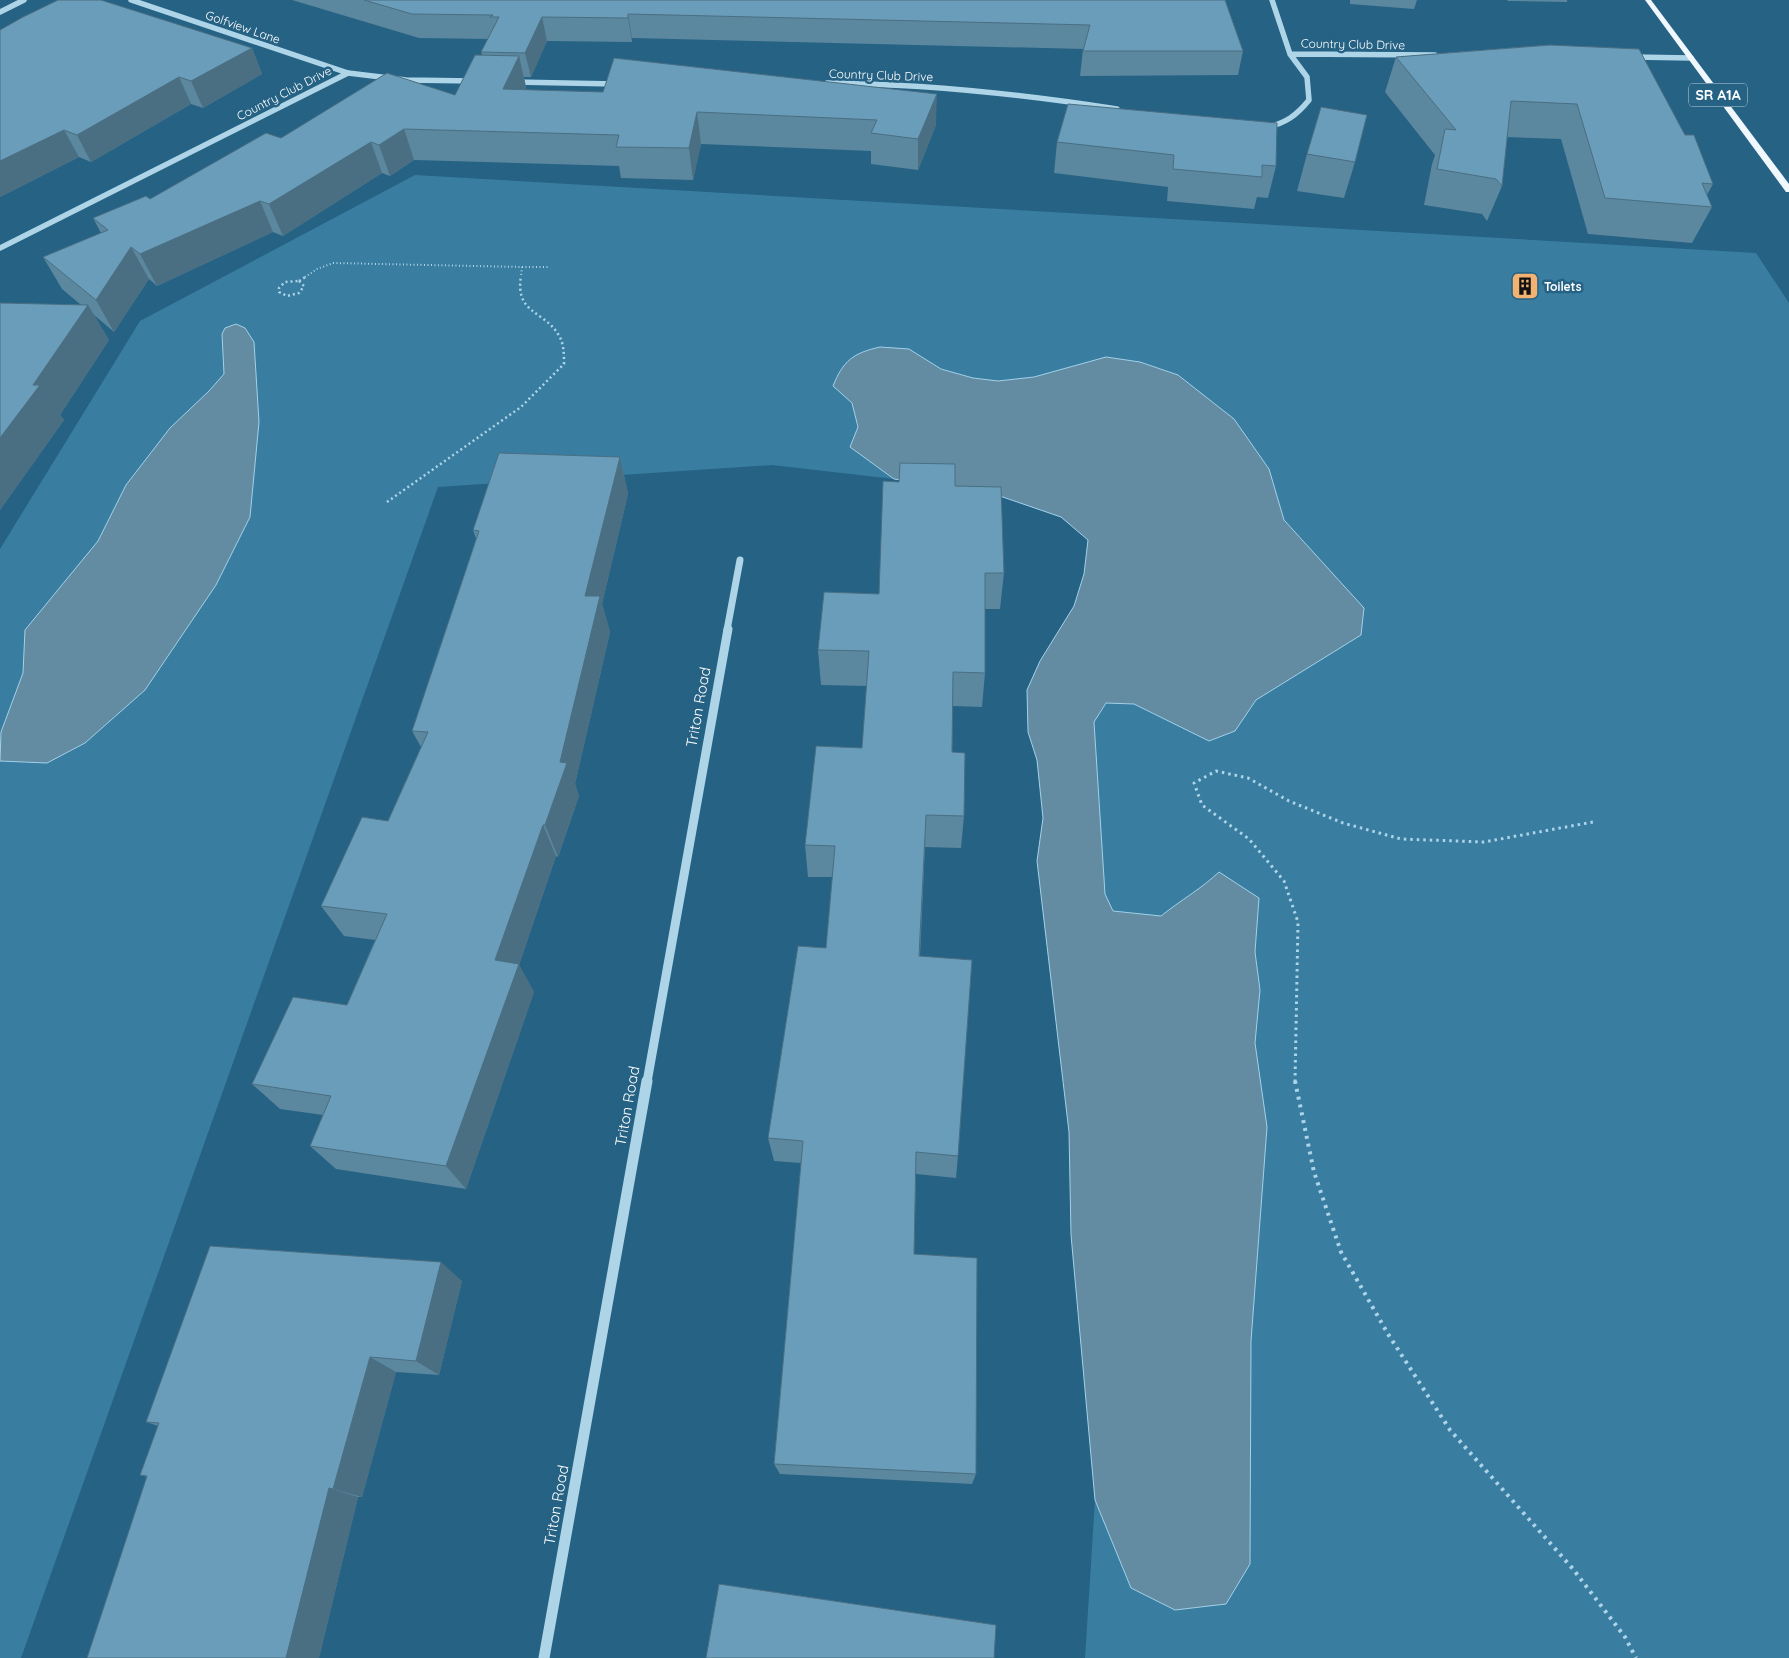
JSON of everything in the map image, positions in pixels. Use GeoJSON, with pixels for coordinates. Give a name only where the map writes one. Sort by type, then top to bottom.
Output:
{"type":"FeatureCollection","features":[{"type":"Feature","properties":{"kind":"main road","name":"SR A1A"},"geometry":{"type":"LineString","coordinates":[[1648,0],[1789,190]]}},
{"type":"Feature","properties":{"kind":"street"},"geometry":{"type":"LineString","coordinates":[[0,12],[24,0]]}},
{"type":"Feature","properties":{"kind":"street","name":"Golfview Lane"},"geometry":{"type":"LineString","coordinates":[[131,0],[348,72]]}},
{"type":"Feature","properties":{"kind":"street"},"geometry":{"type":"LineString","coordinates":[[1272,0],[1290,54]]}},
{"type":"Feature","properties":{"kind":"street","name":"Country Club Drive"},"geometry":{"type":"LineString","coordinates":[[1290,54],[1438,55]]}},
{"type":"Feature","properties":{"kind":"street","name":"Country Club Drive"},"geometry":{"type":"LineString","coordinates":[[1255,127],[1272,126],[1297,115],[1309,100],[1306,77],[1290,54]]}},
{"type":"Feature","properties":{"kind":"street"},"geometry":{"type":"LineString","coordinates":[[1626,57],[1690,58]]}},
{"type":"Feature","properties":{"kind":"street","name":"Country Club Drive"},"geometry":{"type":"LineString","coordinates":[[0,248],[348,72],[406,80],[486,81]]}},
{"type":"Feature","properties":{"kind":"street"},"geometry":{"type":"LineString","coordinates":[[506,82],[625,84]]}},
{"type":"Feature","properties":{"kind":"street","name":"Country Club Drive"},"geometry":{"type":"LineString","coordinates":[[822,83],[959,88],[1120,109]]}},
{"type":"Feature","properties":{"kind":"street","name":"Triton Road"},"geometry":{"type":"LineString","coordinates":[[544,1658],[740,560]]}},
{"type":"Feature","properties":{"kind":"path"},"geometry":{"type":"LineString","coordinates":[[299,281],[304,286],[298,293],[287,296],[279,292],[279,288],[285,282],[299,281],[317,269],[333,263],[549,267]]}},
{"type":"Feature","properties":{"kind":"path"},"geometry":{"type":"LineString","coordinates":[[387,502],[521,407],[564,364],[564,347],[558,333],[524,303],[519,288],[522,268]]}},
{"type":"Feature","properties":{"kind":"path"},"geometry":{"type":"LineString","coordinates":[[1593,822],[1484,842],[1401,839],[1343,823],[1289,801],[1248,778],[1216,772],[1194,783],[1202,805],[1250,839],[1284,881],[1298,922],[1295,1084],[1314,1172],[1341,1252],[1388,1334],[1450,1430],[1573,1569],[1626,1637],[1636,1658]]}},
{"type":"Feature","properties":{"kind":"shaded area"},"geometry":{"type":"Polygon","coordinates":[[[415,175],[1756,253],[1789,303],[1789,1658],[1085,1658],[1095,1500],[1071,1235],[1069,1132],[1037,861],[1043,818],[1037,760],[1028,732],[1027,690],[1040,661],[1074,606],[1084,574],[1088,540],[1061,517],[991,493],[894,479],[772,465],[438,487],[21,1658],[0,1658],[0,549],[140,321],[415,175]]]}},
{"type":"Feature","properties":{"kind":"shaded area"},"geometry":{"type":"Polygon","coordinates":[[[236,324],[245,328],[254,342],[259,422],[250,517],[216,585],[145,690],[85,743],[47,763],[0,761],[1,732],[23,673],[25,630],[98,541],[126,485],[170,428],[224,374],[222,334],[225,328],[236,324]]]}},
{"type":"Feature","properties":{"kind":"shaded area"},"geometry":{"type":"Polygon","coordinates":[[[880,347],[909,349],[941,369],[973,378],[998,381],[1034,377],[1106,357],[1140,362],[1178,375],[1234,419],[1269,469],[1284,520],[1364,608],[1361,635],[1256,700],[1235,731],[1209,741],[1134,704],[1106,703],[1094,722],[1105,894],[1113,911],[1161,916],[1219,872],[1259,898],[1255,952],[1260,990],[1255,1043],[1267,1127],[1251,1341],[1250,1564],[1226,1604],[1175,1610],[1131,1588],[1095,1500],[1071,1235],[1069,1132],[1037,861],[1043,818],[1037,760],[1028,732],[1027,690],[1040,661],[1074,606],[1084,574],[1088,540],[1061,517],[991,493],[894,479],[850,447],[858,427],[852,403],[833,386],[841,370],[850,359],[863,352],[880,347]]]}},
{"type":"Feature","properties":{"kind":"building"},"geometry":{"type":"Polygon","coordinates":[[[58,0],[101,0],[252,48],[191,81],[179,77],[77,135],[64,130],[0,161],[0,30],[58,0]]]}},
{"type":"Feature","properties":{"kind":"building"},"geometry":{"type":"Polygon","coordinates":[[[364,0],[1225,0],[1243,51],[1083,51],[1090,25],[628,14],[628,18],[542,17],[525,53],[481,52],[499,17],[490,17],[493,15],[412,14],[364,0]]]}},
{"type":"Feature","properties":{"kind":"building"},"geometry":{"type":"Polygon","coordinates":[[[1550,45],[1639,49],[1685,135],[1694,135],[1713,184],[1702,183],[1712,207],[1605,198],[1577,104],[1511,101],[1502,186],[1496,179],[1437,169],[1445,129],[1456,130],[1396,57],[1550,45]]]}},
{"type":"Feature","properties":{"kind":"building"},"geometry":{"type":"Polygon","coordinates":[[[475,55],[519,56],[503,89],[603,92],[614,58],[937,94],[918,139],[871,133],[877,120],[697,112],[689,148],[616,147],[619,135],[404,129],[379,145],[371,142],[269,204],[260,201],[140,254],[131,247],[96,300],[43,257],[108,230],[93,218],[146,196],[150,199],[266,133],[281,138],[387,73],[455,95],[475,55]]]}},
{"type":"Feature","properties":{"kind":"building"},"geometry":{"type":"Polygon","coordinates":[[[1068,104],[1277,123],[1276,166],[1262,165],[1262,177],[1173,169],[1174,155],[1057,142],[1068,104]]]}},
{"type":"Feature","properties":{"kind":"building"},"geometry":{"type":"Polygon","coordinates":[[[1321,107],[1367,115],[1355,162],[1307,154],[1321,107]]]}},
{"type":"Feature","properties":{"kind":"building"},"geometry":{"type":"Polygon","coordinates":[[[0,303],[88,305],[33,385],[40,385],[0,438],[0,303]]]}},
{"type":"Feature","properties":{"kind":"building"},"geometry":{"type":"Polygon","coordinates":[[[499,453],[620,457],[585,596],[600,596],[560,762],[567,763],[495,960],[519,964],[446,1166],[310,1146],[331,1096],[252,1084],[293,997],[347,1005],[387,914],[321,906],[362,817],[388,821],[428,732],[412,731],[479,531],[473,530],[499,453]]]}},
{"type":"Feature","properties":{"kind":"building"},"geometry":{"type":"Polygon","coordinates":[[[900,463],[955,464],[955,486],[1001,487],[1004,573],[985,573],[985,673],[953,672],[952,752],[965,753],[964,816],[926,815],[919,956],[972,960],[958,1156],[916,1152],[914,1254],[977,1258],[976,1474],[774,1464],[803,1141],[768,1138],[798,946],[826,948],[835,846],[805,845],[816,746],[862,748],[869,651],[818,650],[824,592],[879,594],[883,481],[899,482],[900,463]]]}},
{"type":"Feature","properties":{"kind":"building"},"geometry":{"type":"Polygon","coordinates":[[[210,1246],[441,1262],[416,1361],[370,1357],[333,1489],[329,1488],[286,1658],[87,1658],[147,1476],[140,1475],[159,1423],[146,1422],[210,1246]]]}},
{"type":"Feature","properties":{"kind":"building"},"geometry":{"type":"Polygon","coordinates":[[[719,1584],[996,1625],[994,1658],[706,1658],[719,1584]]]}},
{"type":"Feature","properties":{"kind":"place","name":"Toilets"},"geometry":{"type":"Point","coordinates":[1525,286]}}]}
